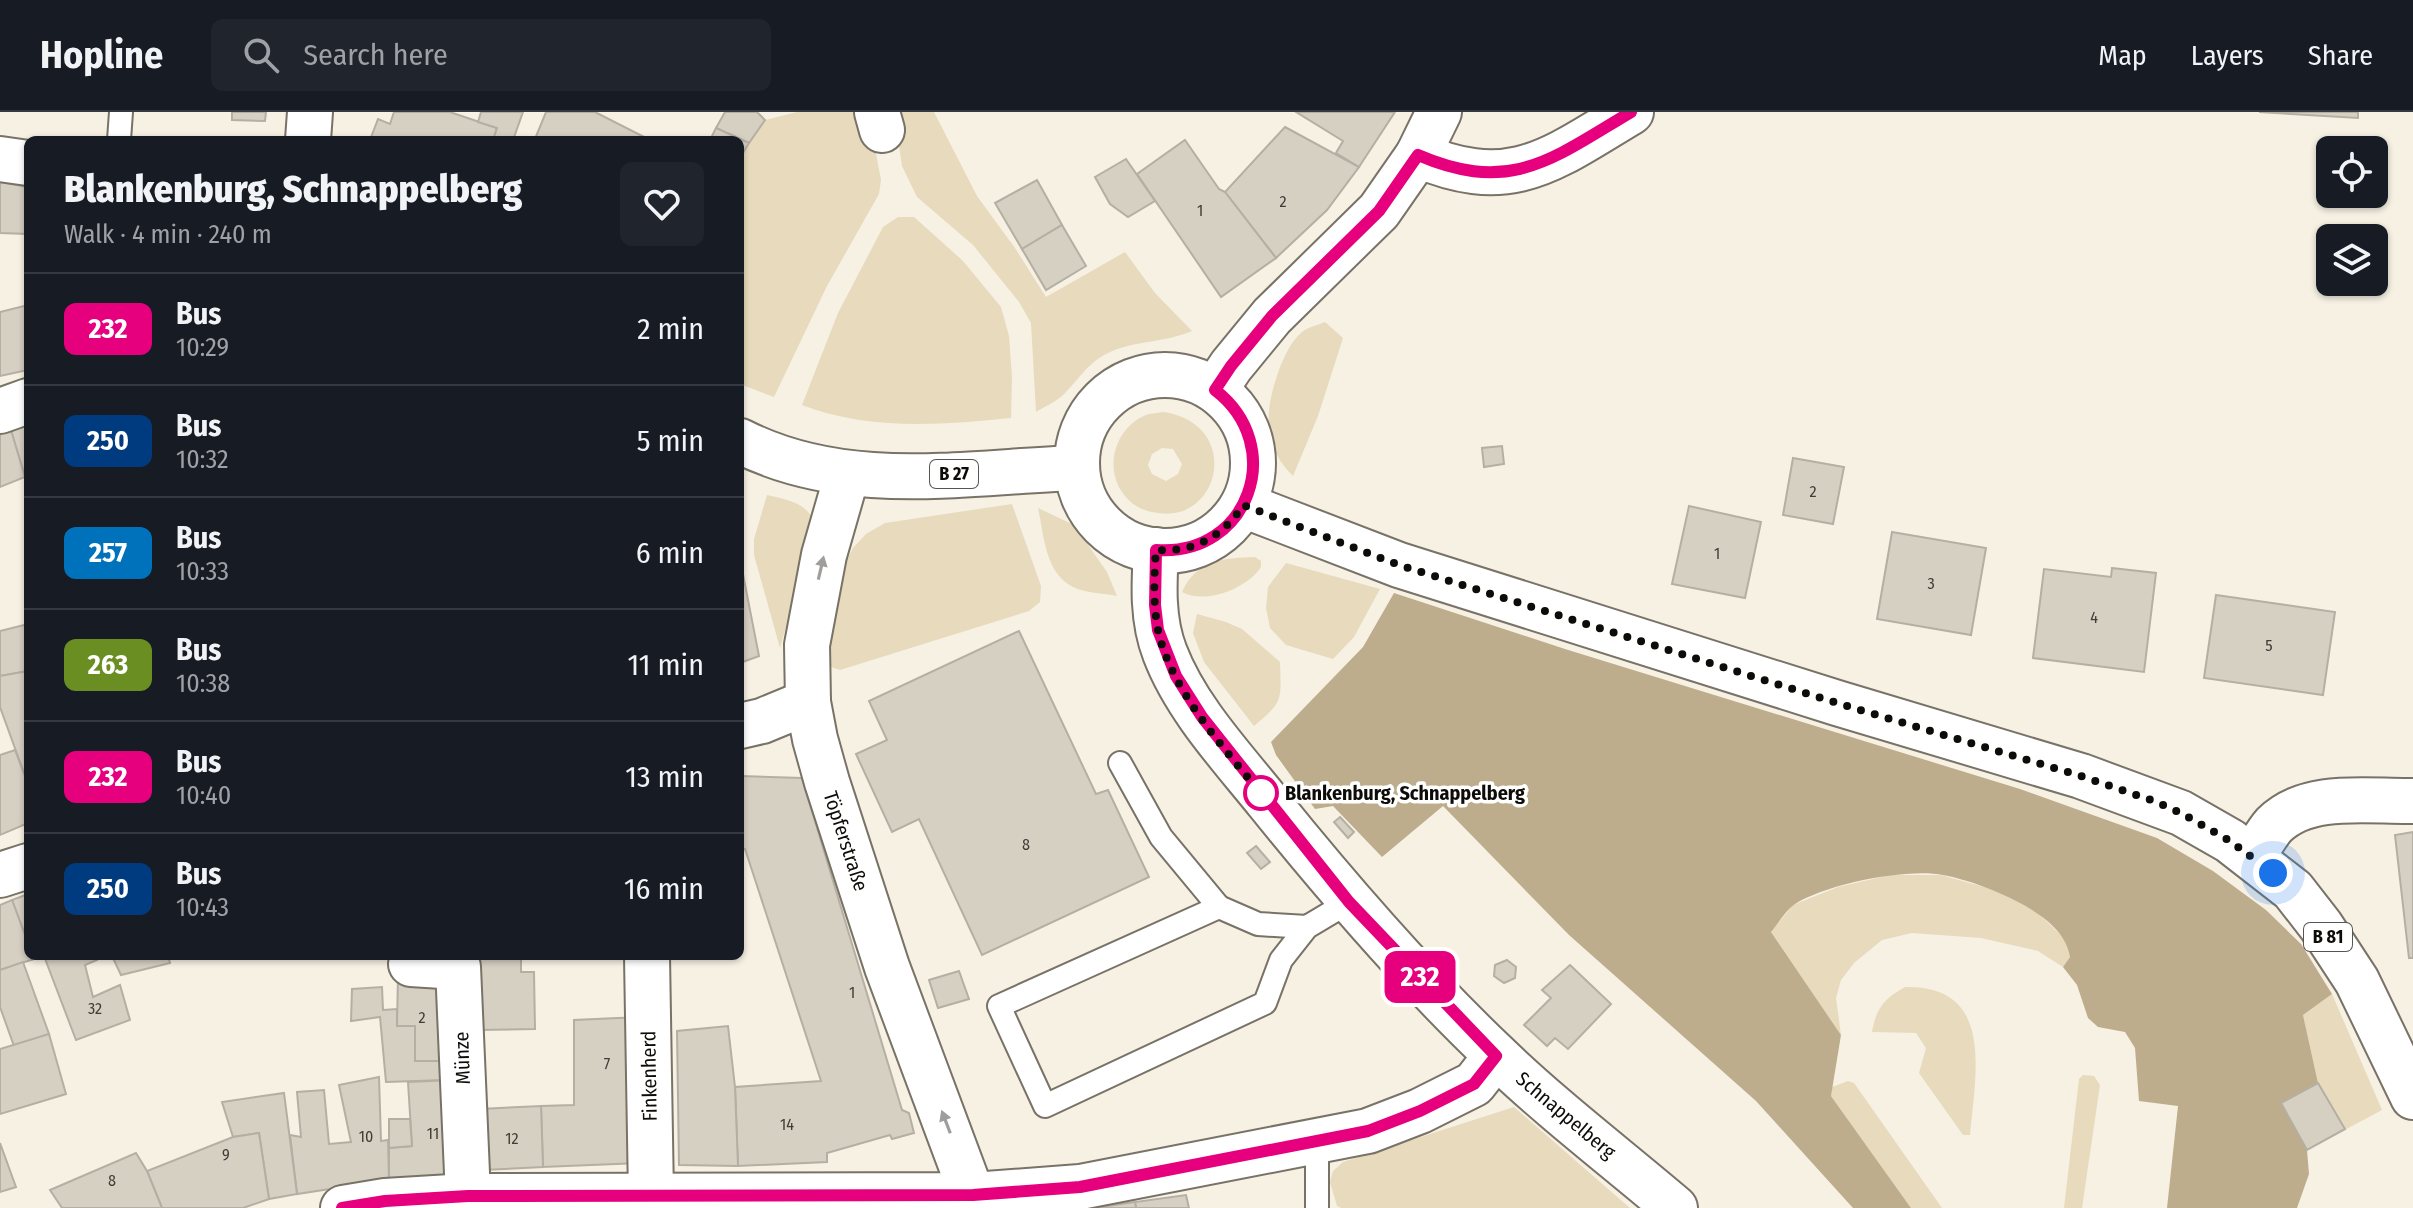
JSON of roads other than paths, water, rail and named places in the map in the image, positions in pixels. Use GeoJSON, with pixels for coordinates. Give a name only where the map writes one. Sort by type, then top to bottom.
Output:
{"type":"FeatureCollection","features":[{"type":"Feature","properties":{"kind":"street"},"geometry":{"type":"LineString","coordinates":[[308,136],[310,112]]}},
{"type":"Feature","properties":{"kind":"street"},"geometry":{"type":"LineString","coordinates":[[1215,390],[1272,316],[1379,211],[1418,155],[1439,112]]}},
{"type":"Feature","properties":{"kind":"street"},"geometry":{"type":"LineString","coordinates":[[1418,155],[1462,171],[1508,172],[1558,155],[1631,112]]}},
{"type":"Feature","properties":{"kind":"street"},"geometry":{"type":"LineString","coordinates":[[0,159],[24,162]]}},
{"type":"Feature","properties":{"kind":"street"},"geometry":{"type":"LineString","coordinates":[[1162,375],[1190,378],[1215,390],[1241,417],[1253,449],[1251,484],[1243,505],[1224,529],[1206,541],[1177,550],[1156,550],[1134,545],[1105,528],[1086,501],[1077,468],[1085,427],[1100,404],[1122,386],[1162,375]]}},
{"type":"Feature","properties":{"kind":"street"},"geometry":{"type":"LineString","coordinates":[[0,411],[24,402]]}},
{"type":"Feature","properties":{"kind":"street","name":"B 27"},"geometry":{"type":"LineString","coordinates":[[744,442],[805,465],[847,475],[905,476],[1077,468]]}},
{"type":"Feature","properties":{"kind":"street","name":"Töpferstraße"},"geometry":{"type":"LineString","coordinates":[[847,475],[824,555],[807,645],[808,702],[827,782],[887,967],[975,1202]]}},
{"type":"Feature","properties":{"kind":"street","name":"B 81"},"geometry":{"type":"LineString","coordinates":[[1243,505],[1399,565],[2081,776],[2181,813],[2253,856],[2293,890],[2357,981],[2413,1097]]}},
{"type":"Feature","properties":{"kind":"street","name":"Schnappelberg"},"geometry":{"type":"LineString","coordinates":[[1156,550],[1158,630],[1176,676],[1229,753],[1349,902],[1496,1056],[1675,1208]]}},
{"type":"Feature","properties":{"kind":"street"},"geometry":{"type":"LineString","coordinates":[[744,725],[808,702]]}},
{"type":"Feature","properties":{"kind":"street"},"geometry":{"type":"LineString","coordinates":[[2253,856],[2275,824],[2298,810],[2325,802],[2413,801]]}},
{"type":"Feature","properties":{"kind":"street"},"geometry":{"type":"LineString","coordinates":[[0,875],[24,867]]}},
{"type":"Feature","properties":{"kind":"street","name":"Finkenherd"},"geometry":{"type":"LineString","coordinates":[[647,960],[651,1196]]}},
{"type":"Feature","properties":{"kind":"street","name":"Münze"},"geometry":{"type":"LineString","coordinates":[[411,964],[458,967],[468,1196]]}},
{"type":"Feature","properties":{"kind":"street"},"geometry":{"type":"LineString","coordinates":[[343,1208],[385,1201],[468,1196],[514,1202],[651,1196],[975,1202],[1080,1187],[1368,1131],[1420,1111],[1474,1084],[1496,1056]]}},
{"type":"Feature","properties":{"kind":"lane"},"geometry":{"type":"LineString","coordinates":[[119,136],[121,112]]}},
{"type":"Feature","properties":{"kind":"lane"},"geometry":{"type":"LineString","coordinates":[[1120,763],[1161,837],[1219,907],[1258,924],[1307,927]]}},
{"type":"Feature","properties":{"kind":"lane"},"geometry":{"type":"LineString","coordinates":[[1219,907],[999,1006],[1045,1106],[1265,1003],[1281,960],[1307,927],[1349,902]]}},
{"type":"Feature","properties":{"kind":"lane"},"geometry":{"type":"LineString","coordinates":[[1317,1142],[1317,1208]]}},
{"type":"Feature","properties":{"kind":"place","name":"Blankenburg, Schnappelberg"},"geometry":{"type":"Point","coordinates":[1261,793]}}]}
